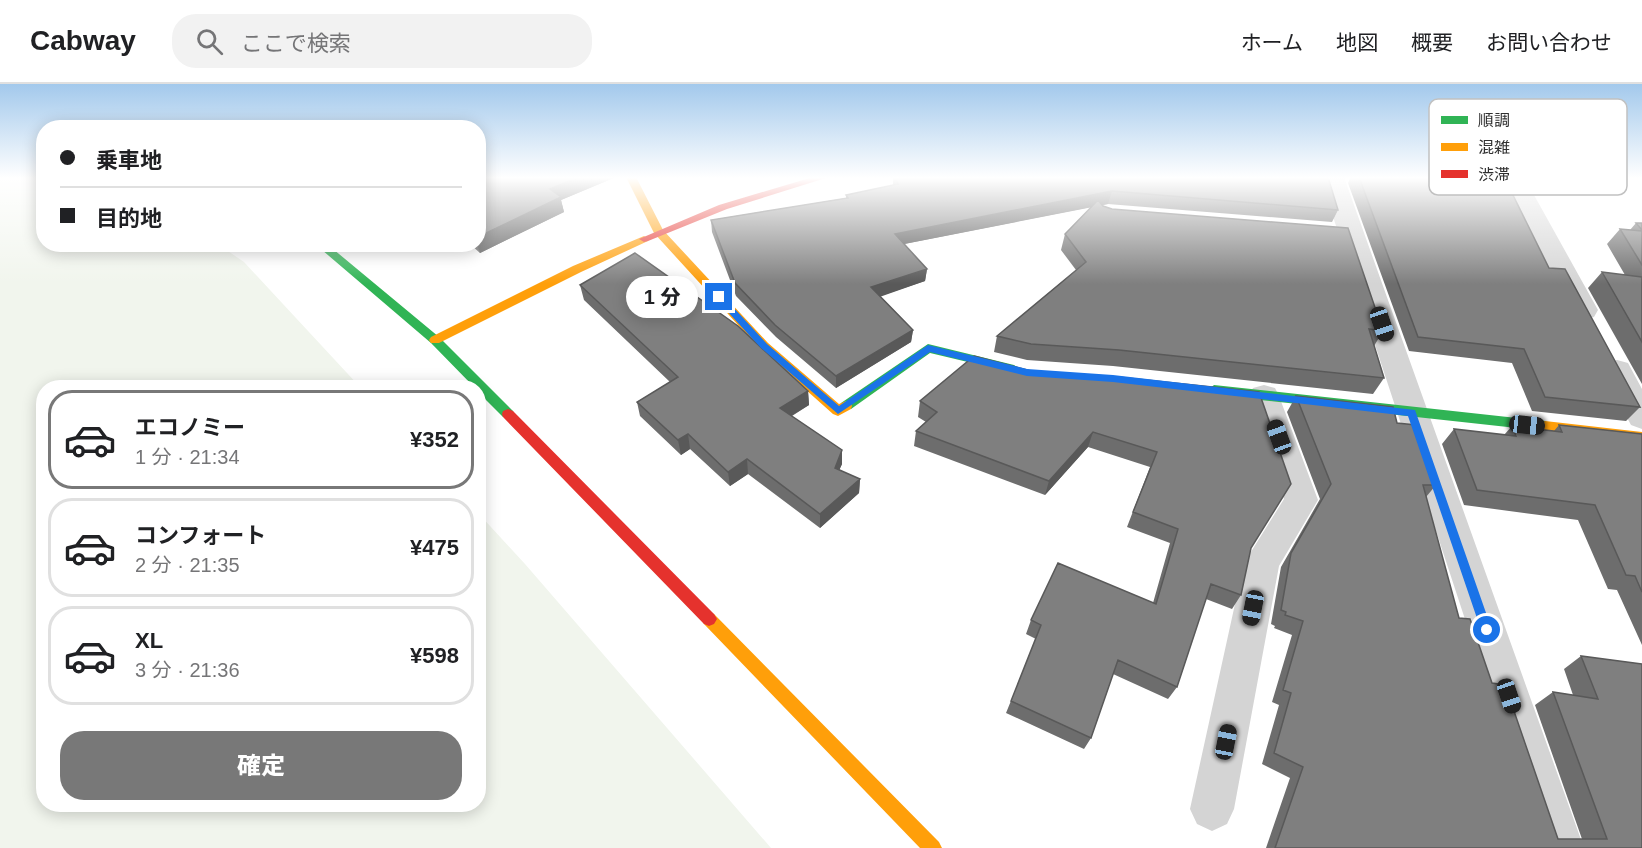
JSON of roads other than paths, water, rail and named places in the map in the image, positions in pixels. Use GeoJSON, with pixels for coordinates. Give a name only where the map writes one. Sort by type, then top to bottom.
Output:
{"type":"FeatureCollection","features":[{"type":"Feature","properties":{"kind":"street"},"geometry":{"type":"LineString","coordinates":[[649,213],[658,231],[764,346],[838,411],[928,348],[1027,373]]}},
{"type":"Feature","properties":{"kind":"street"},"geometry":{"type":"LineString","coordinates":[[435,340],[658,231],[706,213]]}},
{"type":"Feature","properties":{"kind":"street"},"geometry":{"type":"LineString","coordinates":[[1337,213],[1340,233],[1412,413],[1562,848]]}},
{"type":"Feature","properties":{"kind":"street"},"geometry":{"type":"LineString","coordinates":[[1531,213],[1642,417]]}},
{"type":"Feature","properties":{"kind":"street"},"geometry":{"type":"LineString","coordinates":[[330,252],[435,340],[474,380]]}},
{"type":"Feature","properties":{"kind":"street"},"geometry":{"type":"LineString","coordinates":[[1194,388],[1642,438]]}},
{"type":"Feature","properties":{"kind":"street"},"geometry":{"type":"LineString","coordinates":[[486,392],[933,848]]}},
{"type":"Feature","properties":{"kind":"street"},"geometry":{"type":"LineString","coordinates":[[1212,809],[1262,563],[1301,500],[1264,396]]}}]}
